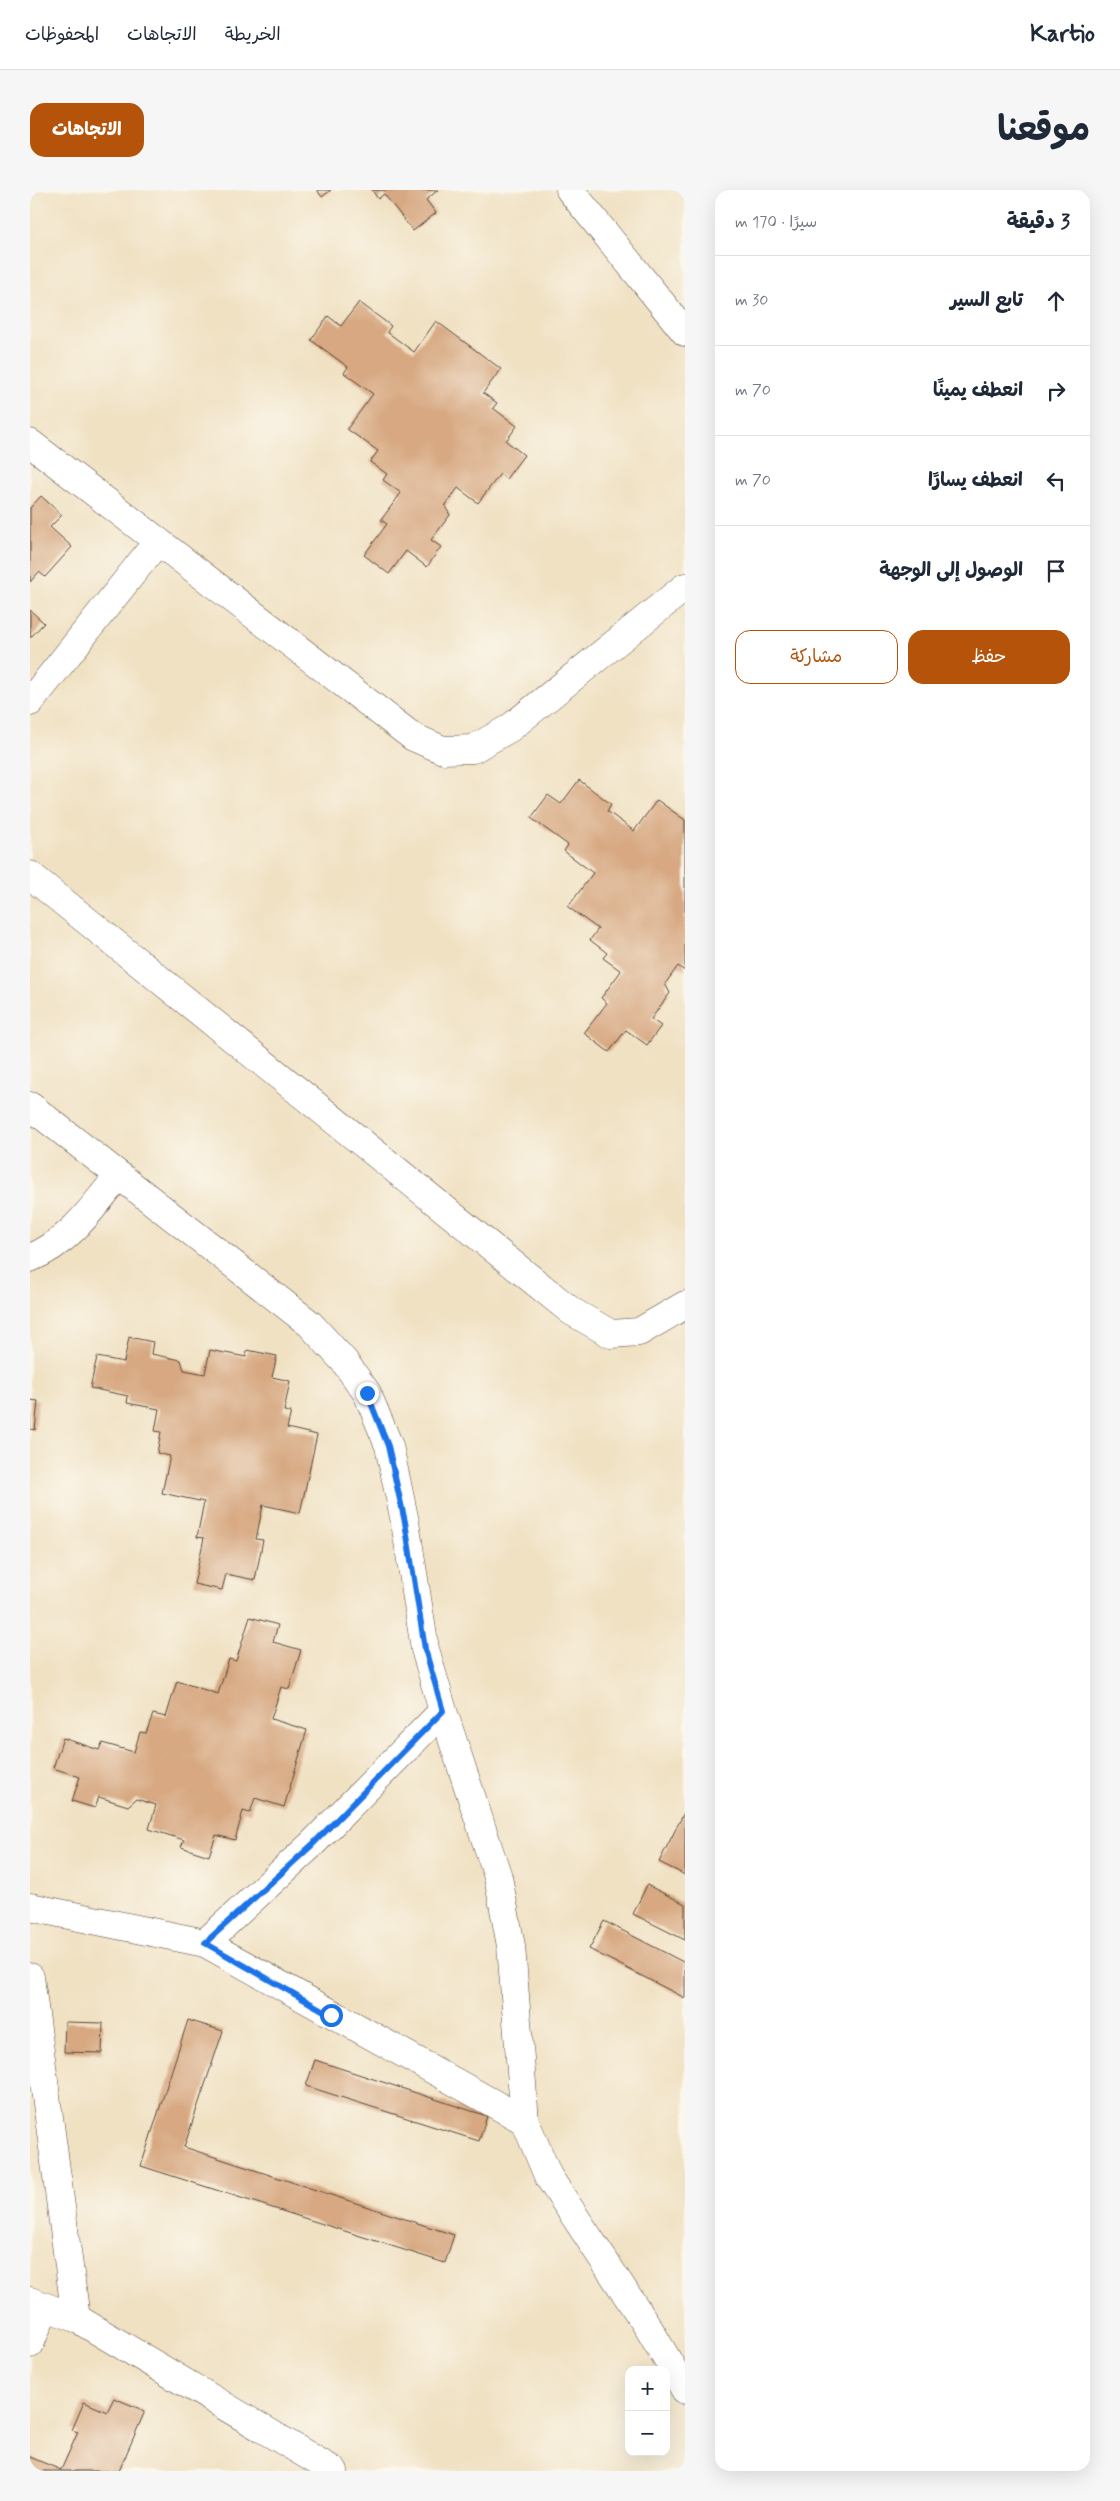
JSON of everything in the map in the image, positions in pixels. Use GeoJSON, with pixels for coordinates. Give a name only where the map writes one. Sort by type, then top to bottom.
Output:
{"type":"FeatureCollection","features":[{"type":"Feature","properties":{"kind":"street"},"geometry":{"type":"LineString","coordinates":[[570,190],[685,332]]}},
{"type":"Feature","properties":{"kind":"street"},"geometry":{"type":"LineString","coordinates":[[30,443],[413,737],[443,750],[473,749],[510,728],[685,586]]}},
{"type":"Feature","properties":{"kind":"street"},"geometry":{"type":"LineString","coordinates":[[30,702],[158,541]]}},
{"type":"Feature","properties":{"kind":"street"},"geometry":{"type":"LineString","coordinates":[[30,875],[571,1311],[611,1334],[639,1332],[685,1305]]}},
{"type":"Feature","properties":{"kind":"street"},"geometry":{"type":"LineString","coordinates":[[30,1106],[310,1324],[344,1361],[367,1393],[388,1446],[405,1522],[425,1649],[443,1711],[498,1876],[511,1946],[525,2121],[548,2176],[648,2327],[685,2390]]}},
{"type":"Feature","properties":{"kind":"street"},"geometry":{"type":"LineString","coordinates":[[30,1258],[46,1252],[74,1230],[118,1175]]}},
{"type":"Feature","properties":{"kind":"street"},"geometry":{"type":"LineString","coordinates":[[205,1943],[312,1845],[443,1711]]}},
{"type":"Feature","properties":{"kind":"street"},"geometry":{"type":"LineString","coordinates":[[30,1908],[205,1943],[525,2121]]}},
{"type":"Feature","properties":{"kind":"street"},"geometry":{"type":"LineString","coordinates":[[30,1977],[76,2318]]}},
{"type":"Feature","properties":{"kind":"street"},"geometry":{"type":"LineString","coordinates":[[30,2344],[38,2304],[76,2318],[334,2471]]}},
{"type":"Feature","properties":{"kind":"building"},"geometry":{"type":"Polygon","coordinates":[[[317,190],[331,190],[322,197],[317,190]]]}},
{"type":"Feature","properties":{"kind":"building"},"geometry":{"type":"Polygon","coordinates":[[[372,190],[438,190],[426,200],[436,213],[413,231],[384,194],[378,199],[372,190]]]}},
{"type":"Feature","properties":{"kind":"building"},"geometry":{"type":"Polygon","coordinates":[[[359,302],[391,326],[387,332],[414,352],[436,321],[501,369],[483,393],[497,403],[493,408],[517,426],[506,441],[524,455],[506,479],[500,474],[478,503],[458,488],[445,506],[450,515],[431,540],[441,547],[427,567],[406,551],[389,574],[364,555],[387,524],[381,520],[401,493],[383,480],[387,474],[370,462],[378,451],[347,429],[373,394],[344,373],[348,367],[311,340],[328,316],[341,326],[359,302]]]}},
{"type":"Feature","properties":{"kind":"building"},"geometry":{"type":"Polygon","coordinates":[[[41,496],[62,515],[50,527],[72,547],[45,577],[39,572],[30,582],[30,508],[41,496]]]}},
{"type":"Feature","properties":{"kind":"building"},"geometry":{"type":"Polygon","coordinates":[[[30,610],[44,623],[30,638],[30,610]]]}},
{"type":"Feature","properties":{"kind":"building"},"geometry":{"type":"Polygon","coordinates":[[[579,780],[611,804],[607,811],[634,831],[657,800],[685,820],[685,971],[678,966],[665,984],[670,993],[651,1019],[661,1026],[647,1045],[626,1030],[609,1052],[584,1033],[607,1003],[601,998],[621,971],[603,958],[607,953],[590,940],[598,929],[568,907],[593,873],[564,851],[568,845],[531,818],[548,795],[561,804],[579,780]]]}},
{"type":"Feature","properties":{"kind":"building"},"geometry":{"type":"Polygon","coordinates":[[[129,1337],[153,1342],[151,1354],[181,1360],[184,1370],[205,1374],[210,1350],[246,1357],[247,1350],[277,1356],[272,1377],[290,1381],[284,1411],[291,1412],[287,1428],[317,1435],[300,1513],[263,1505],[256,1539],[263,1540],[255,1580],[226,1574],[222,1590],[194,1584],[204,1538],[197,1537],[204,1502],[162,1493],[170,1456],[157,1453],[161,1432],[155,1431],[159,1409],[127,1403],[128,1396],[90,1388],[97,1357],[124,1362],[129,1337]]]}},
{"type":"Feature","properties":{"kind":"building"},"geometry":{"type":"Polygon","coordinates":[[[30,1400],[38,1401],[35,1430],[30,1429],[30,1400]]]}},
{"type":"Feature","properties":{"kind":"building"},"geometry":{"type":"Polygon","coordinates":[[[250,1617],[278,1625],[273,1642],[301,1650],[289,1689],[281,1687],[271,1719],[307,1730],[284,1807],[255,1798],[250,1813],[243,1811],[235,1840],[216,1835],[209,1856],[181,1847],[184,1840],[149,1829],[156,1805],[136,1799],[128,1806],[99,1797],[95,1808],[72,1801],[80,1777],[53,1768],[63,1738],[99,1750],[102,1743],[134,1752],[140,1732],[146,1733],[153,1714],[166,1717],[177,1681],[218,1694],[229,1659],[236,1661],[250,1617]]]}},
{"type":"Feature","properties":{"kind":"building"},"geometry":{"type":"Polygon","coordinates":[[[685,1811],[685,1875],[659,1862],[685,1811]]]}},
{"type":"Feature","properties":{"kind":"building"},"geometry":{"type":"Polygon","coordinates":[[[647,1885],[685,1904],[685,1940],[633,1914],[647,1885]]]}},
{"type":"Feature","properties":{"kind":"building"},"geometry":{"type":"Polygon","coordinates":[[[604,1921],[685,1963],[685,1998],[589,1949],[604,1921]]]}},
{"type":"Feature","properties":{"kind":"building"},"geometry":{"type":"Polygon","coordinates":[[[188,2020],[223,2031],[184,2147],[454,2235],[445,2263],[141,2166],[188,2020]]]}},
{"type":"Feature","properties":{"kind":"building"},"geometry":{"type":"Polygon","coordinates":[[[65,2022],[103,2023],[102,2053],[64,2052],[65,2022]]]}},
{"type":"Feature","properties":{"kind":"building"},"geometry":{"type":"Polygon","coordinates":[[[315,2060],[487,2116],[479,2141],[306,2086],[315,2060]]]}},
{"type":"Feature","properties":{"kind":"building"},"geometry":{"type":"Polygon","coordinates":[[[114,2398],[145,2411],[119,2471],[30,2471],[30,2457],[61,2470],[78,2432],[72,2430],[84,2402],[107,2412],[114,2398]]]}},
{"type":"Feature","properties":{"kind":"route"},"geometry":{"type":"LineString","coordinates":[[331,2015],[205,1943],[312,1845],[443,1711],[425,1649],[405,1522],[388,1446],[367,1393]]}}]}
